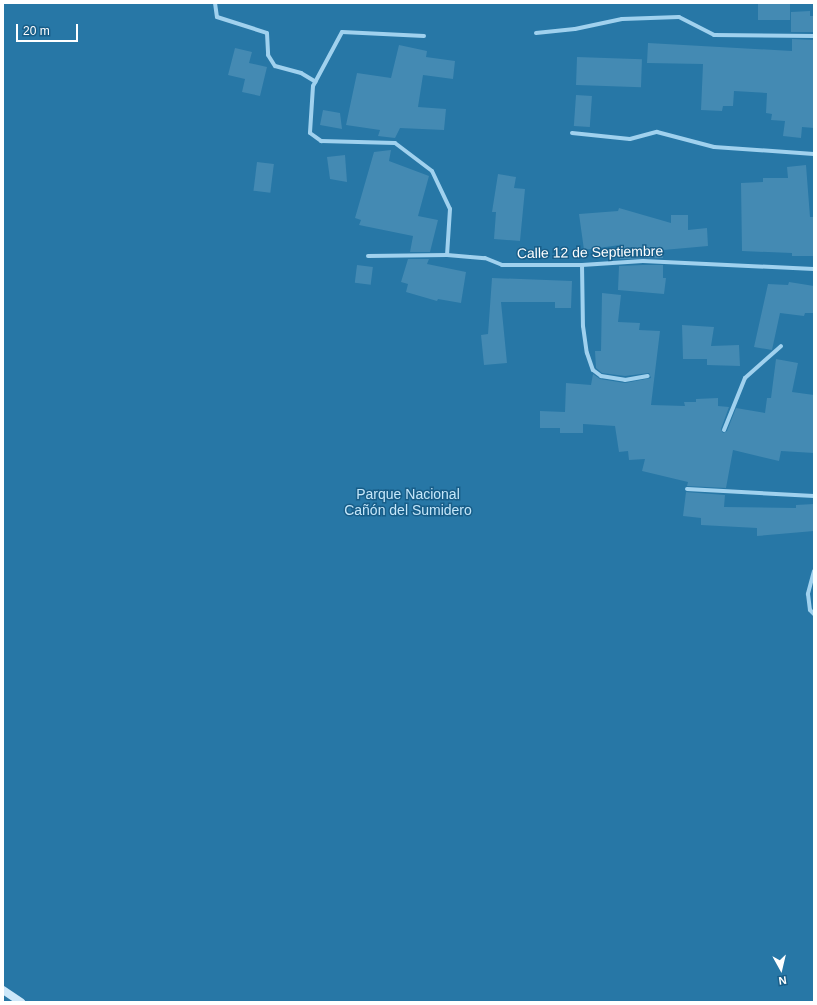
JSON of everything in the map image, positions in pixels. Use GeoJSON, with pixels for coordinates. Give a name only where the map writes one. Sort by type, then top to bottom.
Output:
{"type":"FeatureCollection","features":[{"type":"Feature","properties":{"kind":"main road"},"geometry":{"type":"LineString","coordinates":[[3,990],[21,1002]]}},
{"type":"Feature","properties":{"kind":"street"},"geometry":{"type":"LineString","coordinates":[[215,3],[217,17],[267,33],[268,55],[275,66],[301,73],[316,82]]}},
{"type":"Feature","properties":{"kind":"street"},"geometry":{"type":"LineString","coordinates":[[536,33],[575,29],[622,19],[679,17],[714,35],[814,36]]}},
{"type":"Feature","properties":{"kind":"street"},"geometry":{"type":"LineString","coordinates":[[424,36],[342,32],[313,86],[310,133],[321,141],[395,144],[432,171],[450,209],[447,255]]}},
{"type":"Feature","properties":{"kind":"street"},"geometry":{"type":"LineString","coordinates":[[572,133],[630,139],[657,132],[714,147],[814,154]]}},
{"type":"Feature","properties":{"kind":"street","name":"Calle 12 de Septiembre"},"geometry":{"type":"LineString","coordinates":[[368,256],[447,255],[485,258],[502,265],[582,265],[643,261],[692,261],[814,269]]}},
{"type":"Feature","properties":{"kind":"street"},"geometry":{"type":"LineString","coordinates":[[582,265],[583,326],[587,354],[593,370],[602,376],[625,380],[648,376]]}},
{"type":"Feature","properties":{"kind":"street"},"geometry":{"type":"LineString","coordinates":[[724,430],[745,378],[781,346]]}},
{"type":"Feature","properties":{"kind":"street"},"geometry":{"type":"LineString","coordinates":[[687,489],[814,496]]}},
{"type":"Feature","properties":{"kind":"street"},"geometry":{"type":"LineString","coordinates":[[814,571],[808,594],[810,610],[814,614]]}},
{"type":"Feature","properties":{"kind":"green space","name":"Parque Nacional Cañón del Sumidero"},"geometry":{"type":"Polygon","coordinates":[[[3,3],[814,3],[814,1002],[3,1002],[3,3]]]}},
{"type":"Feature","properties":{"kind":"building"},"geometry":{"type":"Polygon","coordinates":[[[758,3],[790,3],[790,20],[758,20],[758,3]]]}},
{"type":"Feature","properties":{"kind":"building"},"geometry":{"type":"Polygon","coordinates":[[[810,11],[810,16],[814,16],[814,32],[791,32],[791,12],[810,11]]]}},
{"type":"Feature","properties":{"kind":"building"},"geometry":{"type":"Polygon","coordinates":[[[792,39],[814,40],[814,128],[802,127],[801,138],[783,136],[785,121],[771,120],[772,114],[766,113],[767,93],[734,91],[733,106],[723,106],[722,111],[701,110],[703,64],[647,63],[648,43],[792,51],[792,39]]]}},
{"type":"Feature","properties":{"kind":"building"},"geometry":{"type":"Polygon","coordinates":[[[399,45],[427,51],[426,57],[455,61],[453,79],[423,75],[418,107],[446,109],[444,130],[400,128],[395,138],[378,136],[380,130],[346,125],[357,73],[391,78],[399,45]]]}},
{"type":"Feature","properties":{"kind":"building"},"geometry":{"type":"Polygon","coordinates":[[[235,48],[252,52],[249,63],[267,67],[260,96],[242,92],[245,79],[228,75],[235,48]]]}},
{"type":"Feature","properties":{"kind":"building"},"geometry":{"type":"Polygon","coordinates":[[[577,57],[642,59],[641,87],[576,85],[577,57]]]}},
{"type":"Feature","properties":{"kind":"building"},"geometry":{"type":"Polygon","coordinates":[[[576,95],[592,96],[590,127],[574,126],[576,95]]]}},
{"type":"Feature","properties":{"kind":"building"},"geometry":{"type":"Polygon","coordinates":[[[323,110],[340,113],[342,129],[320,125],[323,110]]]}},
{"type":"Feature","properties":{"kind":"building"},"geometry":{"type":"Polygon","coordinates":[[[391,150],[389,161],[429,176],[418,216],[438,220],[430,252],[410,252],[413,236],[359,225],[361,220],[355,218],[374,152],[391,150]]]}},
{"type":"Feature","properties":{"kind":"building"},"geometry":{"type":"Polygon","coordinates":[[[345,155],[347,182],[330,179],[327,157],[345,155]]]}},
{"type":"Feature","properties":{"kind":"building"},"geometry":{"type":"Polygon","coordinates":[[[257,162],[274,164],[270,193],[253,191],[257,162]]]}},
{"type":"Feature","properties":{"kind":"building"},"geometry":{"type":"Polygon","coordinates":[[[806,165],[810,217],[814,217],[814,256],[792,256],[792,253],[742,251],[741,183],[763,182],[763,178],[788,178],[787,167],[806,165]]]}},
{"type":"Feature","properties":{"kind":"building"},"geometry":{"type":"Polygon","coordinates":[[[498,174],[516,177],[514,188],[525,189],[520,241],[494,239],[496,212],[492,212],[498,174]]]}},
{"type":"Feature","properties":{"kind":"building"},"geometry":{"type":"Polygon","coordinates":[[[619,208],[671,223],[671,215],[688,215],[688,230],[707,228],[708,246],[652,251],[663,255],[663,258],[620,259],[620,245],[584,250],[579,214],[618,211],[619,208]]]}},
{"type":"Feature","properties":{"kind":"building"},"geometry":{"type":"Polygon","coordinates":[[[408,259],[429,259],[427,264],[466,272],[461,303],[438,299],[437,301],[406,292],[408,284],[401,282],[408,259]]]}},
{"type":"Feature","properties":{"kind":"building"},"geometry":{"type":"Polygon","coordinates":[[[357,265],[373,267],[371,285],[355,283],[357,265]]]}},
{"type":"Feature","properties":{"kind":"building"},"geometry":{"type":"Polygon","coordinates":[[[663,265],[663,278],[666,278],[664,294],[618,290],[619,266],[663,265]]]}},
{"type":"Feature","properties":{"kind":"building"},"geometry":{"type":"Polygon","coordinates":[[[492,278],[572,281],[571,308],[555,308],[555,302],[501,302],[507,363],[484,365],[481,335],[488,334],[492,278]]]}},
{"type":"Feature","properties":{"kind":"building"},"geometry":{"type":"Polygon","coordinates":[[[789,282],[814,286],[814,313],[805,313],[804,316],[780,313],[772,350],[754,347],[768,284],[788,285],[789,282]]]}},
{"type":"Feature","properties":{"kind":"building"},"geometry":{"type":"Polygon","coordinates":[[[602,293],[621,295],[618,322],[640,323],[639,330],[660,331],[651,405],[685,406],[684,402],[696,402],[696,399],[718,398],[718,406],[729,407],[721,429],[723,433],[727,431],[736,408],[765,413],[767,398],[771,398],[776,359],[798,363],[792,392],[814,395],[814,453],[781,451],[779,461],[733,450],[726,488],[687,486],[688,482],[642,471],[645,459],[629,460],[628,451],[619,452],[615,426],[583,424],[583,433],[560,433],[560,428],[540,428],[540,411],[565,412],[566,383],[591,385],[593,374],[600,379],[625,383],[651,378],[649,373],[625,376],[602,373],[596,368],[595,351],[601,351],[602,293]]]}},
{"type":"Feature","properties":{"kind":"building"},"geometry":{"type":"Polygon","coordinates":[[[682,325],[714,327],[711,346],[739,345],[740,366],[707,365],[707,359],[683,359],[682,325]]]}},
{"type":"Feature","properties":{"kind":"building"},"geometry":{"type":"Polygon","coordinates":[[[686,492],[725,495],[724,507],[796,508],[796,505],[814,504],[814,531],[757,536],[757,528],[701,525],[701,518],[683,516],[686,492]]]}}]}
